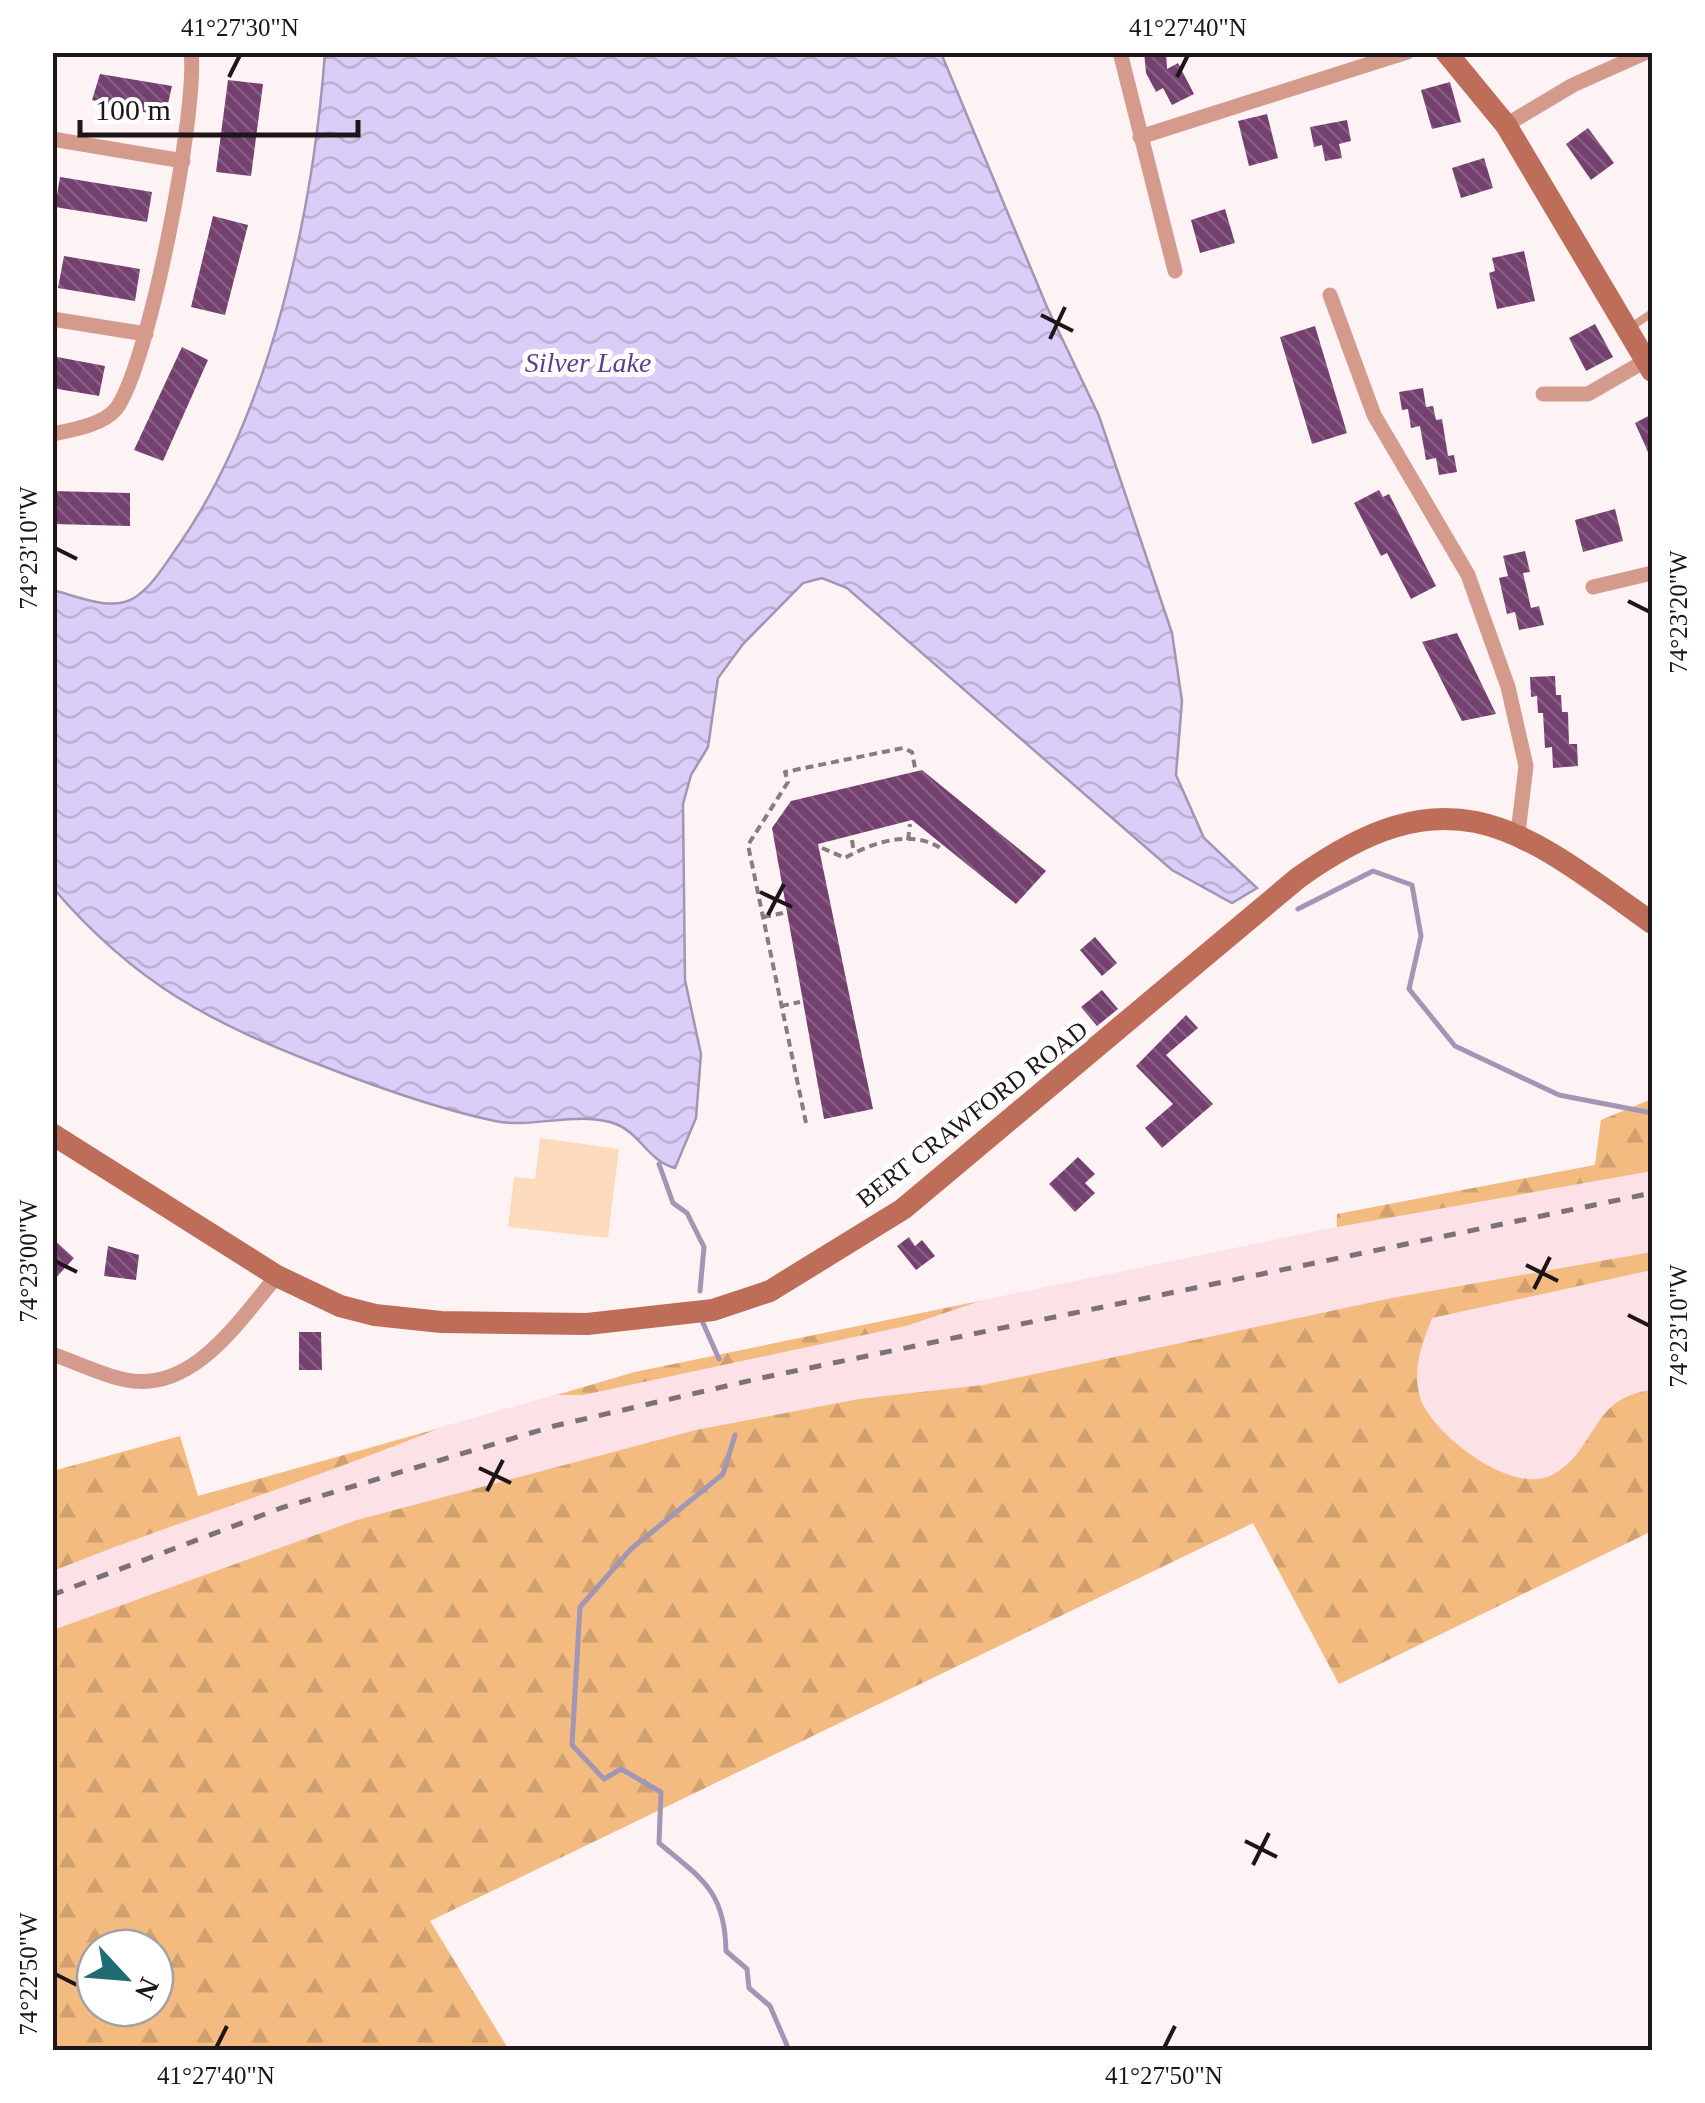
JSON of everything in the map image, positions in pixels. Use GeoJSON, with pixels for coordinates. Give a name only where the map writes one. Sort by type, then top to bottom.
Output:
{"type":"FeatureCollection","features":[{"type":"Feature","properties":{"kind":"street"},"geometry":{"type":"LineString","coordinates":[[52,434],[88,425],[115,410],[146,334],[183,161],[191,52]]}},
{"type":"Feature","properties":{"kind":"street"},"geometry":{"type":"LineString","coordinates":[[1120,52],[1174,271]]}},
{"type":"Feature","properties":{"kind":"street"},"geometry":{"type":"LineString","coordinates":[[1140,137],[1406,52]]}},
{"type":"Feature","properties":{"kind":"street"},"geometry":{"type":"LineString","coordinates":[[1446,52],[1506,125],[1649,366],[1588,394],[1543,394]]}},
{"type":"Feature","properties":{"kind":"street"},"geometry":{"type":"LineString","coordinates":[[1506,125],[1573,84],[1647,52]]}},
{"type":"Feature","properties":{"kind":"street"},"geometry":{"type":"LineString","coordinates":[[52,139],[183,161]]}},
{"type":"Feature","properties":{"kind":"street"},"geometry":{"type":"LineString","coordinates":[[1330,295],[1374,415],[1468,575],[1508,688],[1526,766],[1518,833]]}},
{"type":"Feature","properties":{"kind":"street"},"geometry":{"type":"LineString","coordinates":[[52,320],[146,334]]}},
{"type":"Feature","properties":{"kind":"street"},"geometry":{"type":"LineString","coordinates":[[1593,587],[1652,574]]}},
{"type":"Feature","properties":{"kind":"street","name":"BERT CRAWFORD ROAD"},"geometry":{"type":"LineString","coordinates":[[52,1134],[277,1276],[340,1306],[441,1322],[644,1321],[713,1310],[770,1291],[903,1208],[1330,856],[1388,830],[1430,820],[1470,820],[1518,833],[1652,923]]}},
{"type":"Feature","properties":{"kind":"street"},"geometry":{"type":"LineString","coordinates":[[52,1354],[125,1380],[149,1381],[174,1375],[213,1349],[277,1276]]}},
{"type":"Feature","properties":{"kind":"lane"},"geometry":{"type":"LineString","coordinates":[[1627,330],[1652,314]]}},
{"type":"Feature","properties":{"kind":"path"},"geometry":{"type":"LineString","coordinates":[[806,1123],[748,844],[788,782],[786,772],[903,748],[912,752],[915,768]]}},
{"type":"Feature","properties":{"kind":"path"},"geometry":{"type":"LineString","coordinates":[[772,808],[780,813]]}},
{"type":"Feature","properties":{"kind":"path"},"geometry":{"type":"LineString","coordinates":[[908,840],[910,824]]}},
{"type":"Feature","properties":{"kind":"path"},"geometry":{"type":"LineString","coordinates":[[852,840],[854,853]]}},
{"type":"Feature","properties":{"kind":"path"},"geometry":{"type":"LineString","coordinates":[[822,848],[835,857],[889,840],[930,841],[942,849]]}},
{"type":"Feature","properties":{"kind":"path"},"geometry":{"type":"LineString","coordinates":[[762,917],[782,913]]}},
{"type":"Feature","properties":{"kind":"path"},"geometry":{"type":"LineString","coordinates":[[782,1006],[800,1002]]}},
{"type":"Feature","properties":{"kind":"shaded area"},"geometry":{"type":"Polygon","coordinates":[[[1652,1099],[1652,1531],[1339,1684],[1253,1523],[162,2050],[53,2050],[53,1537],[635,1372],[1336,1227],[1337,1214],[1595,1165],[1601,1120],[1652,1099]]]}},
{"type":"Feature","properties":{"kind":"shaded area"},"geometry":{"type":"Polygon","coordinates":[[[540,1138],[619,1149],[608,1238],[508,1227],[514,1177],[535,1179],[540,1138]]]}},
{"type":"Feature","properties":{"kind":"green space"},"geometry":{"type":"Polygon","coordinates":[[[1652,1099],[1652,1171],[1337,1227],[1337,1214],[1595,1165],[1601,1120],[1652,1099]]]}},
{"type":"Feature","properties":{"kind":"green space"},"geometry":{"type":"Polygon","coordinates":[[[1652,1252],[1652,1270],[1432,1318],[1421,1348],[1417,1379],[1421,1400],[1429,1414],[1458,1445],[1497,1470],[1536,1479],[1567,1465],[1616,1403],[1652,1390],[1652,1531],[1339,1684],[1253,1523],[430,1921],[509,2050],[53,2050],[53,1630],[357,1520],[696,1430],[859,1399],[983,1385],[1392,1298],[1652,1252]]]}},
{"type":"Feature","properties":{"kind":"green space"},"geometry":{"type":"Polygon","coordinates":[[[980,1301],[906,1326],[583,1395],[557,1395],[635,1372],[980,1301]]]}},
{"type":"Feature","properties":{"kind":"green space"},"geometry":{"type":"Polygon","coordinates":[[[437,1429],[53,1571],[53,1471],[180,1436],[198,1496],[437,1429]]]}},
{"type":"Feature","properties":{"kind":"water","name":"Silver Lake"},"geometry":{"type":"Polygon","coordinates":[[[325,53],[941,53],[1047,307],[1099,416],[1172,633],[1182,701],[1176,775],[1204,838],[1257,888],[1232,903],[1172,870],[847,588],[822,578],[803,583],[743,644],[718,678],[708,747],[691,775],[683,804],[685,980],[701,1054],[696,1118],[675,1168],[657,1159],[616,1124],[586,1119],[495,1121],[410,1098],[328,1068],[211,1017],[146,976],[115,951],[53,888],[53,590],[104,603],[134,598],[158,574],[211,493],[239,435],[282,309],[310,178],[325,53]]]}},
{"type":"Feature","properties":{"kind":"building"},"geometry":{"type":"Polygon","coordinates":[[[1144,52],[1166,52],[1167,69],[1178,63],[1194,94],[1172,105],[1163,88],[1156,92],[1146,73],[1144,52]]]}},
{"type":"Feature","properties":{"kind":"building"},"geometry":{"type":"Polygon","coordinates":[[[100,74],[172,86],[165,117],[92,100],[100,74]]]}},
{"type":"Feature","properties":{"kind":"building"},"geometry":{"type":"Polygon","coordinates":[[[228,80],[263,84],[251,176],[216,172],[228,80]]]}},
{"type":"Feature","properties":{"kind":"building"},"geometry":{"type":"Polygon","coordinates":[[[1450,82],[1461,122],[1432,129],[1421,90],[1450,82]]]}},
{"type":"Feature","properties":{"kind":"building"},"geometry":{"type":"Polygon","coordinates":[[[1267,114],[1278,158],[1249,166],[1238,121],[1267,114]]]}},
{"type":"Feature","properties":{"kind":"building"},"geometry":{"type":"Polygon","coordinates":[[[1347,120],[1351,141],[1339,144],[1342,158],[1325,161],[1322,145],[1314,147],[1310,127],[1347,120]]]}},
{"type":"Feature","properties":{"kind":"building"},"geometry":{"type":"Polygon","coordinates":[[[1588,128],[1614,163],[1591,180],[1566,144],[1588,128]]]}},
{"type":"Feature","properties":{"kind":"building"},"geometry":{"type":"Polygon","coordinates":[[[1484,158],[1493,188],[1461,198],[1452,168],[1484,158]]]}},
{"type":"Feature","properties":{"kind":"building"},"geometry":{"type":"Polygon","coordinates":[[[60,177],[152,192],[147,222],[55,207],[60,177]]]}},
{"type":"Feature","properties":{"kind":"building"},"geometry":{"type":"Polygon","coordinates":[[[1225,209],[1235,243],[1200,253],[1191,220],[1225,209]]]}},
{"type":"Feature","properties":{"kind":"building"},"geometry":{"type":"Polygon","coordinates":[[[213,216],[248,225],[225,315],[191,307],[213,216]]]}},
{"type":"Feature","properties":{"kind":"building"},"geometry":{"type":"Polygon","coordinates":[[[1524,251],[1535,301],[1497,309],[1489,273],[1495,271],[1492,258],[1524,251]]]}},
{"type":"Feature","properties":{"kind":"building"},"geometry":{"type":"Polygon","coordinates":[[[64,256],[140,269],[135,301],[58,288],[64,256]]]}},
{"type":"Feature","properties":{"kind":"building"},"geometry":{"type":"Polygon","coordinates":[[[1595,324],[1613,357],[1586,371],[1569,338],[1595,324]]]}},
{"type":"Feature","properties":{"kind":"building"},"geometry":{"type":"Polygon","coordinates":[[[1315,326],[1347,433],[1312,444],[1280,337],[1315,326]]]}},
{"type":"Feature","properties":{"kind":"building"},"geometry":{"type":"Polygon","coordinates":[[[182,347],[208,360],[163,461],[134,450],[182,347]]]}},
{"type":"Feature","properties":{"kind":"building"},"geometry":{"type":"Polygon","coordinates":[[[52,356],[105,366],[99,396],[52,388],[52,356]]]}},
{"type":"Feature","properties":{"kind":"building"},"geometry":{"type":"Polygon","coordinates":[[[1423,388],[1426,407],[1433,406],[1436,420],[1442,419],[1448,456],[1454,455],[1457,472],[1439,475],[1436,458],[1426,460],[1420,426],[1411,428],[1408,409],[1402,410],[1399,392],[1423,388]]]}},
{"type":"Feature","properties":{"kind":"building"},"geometry":{"type":"Polygon","coordinates":[[[1652,414],[1652,461],[1635,423],[1652,414]]]}},
{"type":"Feature","properties":{"kind":"building"},"geometry":{"type":"Polygon","coordinates":[[[1379,490],[1383,497],[1389,494],[1436,586],[1411,599],[1387,553],[1381,556],[1354,503],[1379,490]]]}},
{"type":"Feature","properties":{"kind":"building"},"geometry":{"type":"Polygon","coordinates":[[[52,491],[130,493],[130,526],[52,524],[52,491]]]}},
{"type":"Feature","properties":{"kind":"building"},"geometry":{"type":"Polygon","coordinates":[[[1615,509],[1623,541],[1583,552],[1575,520],[1615,509]]]}},
{"type":"Feature","properties":{"kind":"building"},"geometry":{"type":"Polygon","coordinates":[[[1525,551],[1530,572],[1523,573],[1531,608],[1539,606],[1544,625],[1519,630],[1515,612],[1507,614],[1499,578],[1508,576],[1503,556],[1525,551]]]}},
{"type":"Feature","properties":{"kind":"building"},"geometry":{"type":"Polygon","coordinates":[[[1457,633],[1496,714],[1462,721],[1422,642],[1457,633]]]}},
{"type":"Feature","properties":{"kind":"building"},"geometry":{"type":"Polygon","coordinates":[[[1555,676],[1562,712],[1568,712],[1569,744],[1577,744],[1578,766],[1553,768],[1552,747],[1545,748],[1543,713],[1538,713],[1537,696],[1531,697],[1530,677],[1555,676]]]}},
{"type":"Feature","properties":{"kind":"building"},"geometry":{"type":"Polygon","coordinates":[[[922,770],[1046,871],[1016,904],[912,820],[818,844],[873,1109],[824,1119],[772,828],[791,801],[922,770]]]}},
{"type":"Feature","properties":{"kind":"building"},"geometry":{"type":"Polygon","coordinates":[[[1095,937],[1117,963],[1102,976],[1080,950],[1095,937]]]}},
{"type":"Feature","properties":{"kind":"building"},"geometry":{"type":"Polygon","coordinates":[[[1102,990],[1118,1009],[1097,1026],[1081,1007],[1102,990]]]}},
{"type":"Feature","properties":{"kind":"building"},"geometry":{"type":"Polygon","coordinates":[[[1186,1015],[1198,1028],[1166,1055],[1213,1104],[1162,1148],[1145,1128],[1173,1104],[1136,1066],[1186,1015]]]}},
{"type":"Feature","properties":{"kind":"building"},"geometry":{"type":"Polygon","coordinates":[[[1078,1157],[1095,1174],[1085,1183],[1095,1193],[1075,1212],[1049,1184],[1078,1157]]]}},
{"type":"Feature","properties":{"kind":"building"},"geometry":{"type":"Polygon","coordinates":[[[909,1237],[915,1246],[922,1240],[935,1256],[916,1270],[897,1246],[909,1237]]]}},
{"type":"Feature","properties":{"kind":"building"},"geometry":{"type":"Polygon","coordinates":[[[52,1238],[74,1258],[52,1282],[52,1238]]]}},
{"type":"Feature","properties":{"kind":"building"},"geometry":{"type":"Polygon","coordinates":[[[108,1246],[139,1255],[136,1280],[104,1276],[108,1246]]]}},
{"type":"Feature","properties":{"kind":"building"},"geometry":{"type":"Polygon","coordinates":[[[299,1332],[321,1332],[322,1370],[299,1370],[299,1332]]]}},
{"type":"Feature","properties":{"kind":"waterway"},"geometry":{"type":"LineString","coordinates":[[1298,909],[1373,871],[1412,885],[1421,936],[1409,989],[1455,1046],[1559,1095],[1652,1113]]}},
{"type":"Feature","properties":{"kind":"waterway"},"geometry":{"type":"LineString","coordinates":[[659,1164],[673,1203],[687,1213],[704,1247],[700,1291]]}},
{"type":"Feature","properties":{"kind":"waterway"},"geometry":{"type":"LineString","coordinates":[[703,1323],[719,1359]]}},
{"type":"Feature","properties":{"kind":"waterway"},"geometry":{"type":"LineString","coordinates":[[735,1435],[723,1474],[631,1549],[580,1607],[572,1745],[604,1779],[621,1769],[661,1792],[659,1843],[699,1877],[716,1900],[726,1951],[747,1969],[749,1988],[770,2006],[789,2050]]}},
{"type":"Feature","properties":{"kind":"railway"},"geometry":{"type":"LineString","coordinates":[[52,1595],[281,1508],[554,1426],[761,1378],[1652,1193]]}}]}
